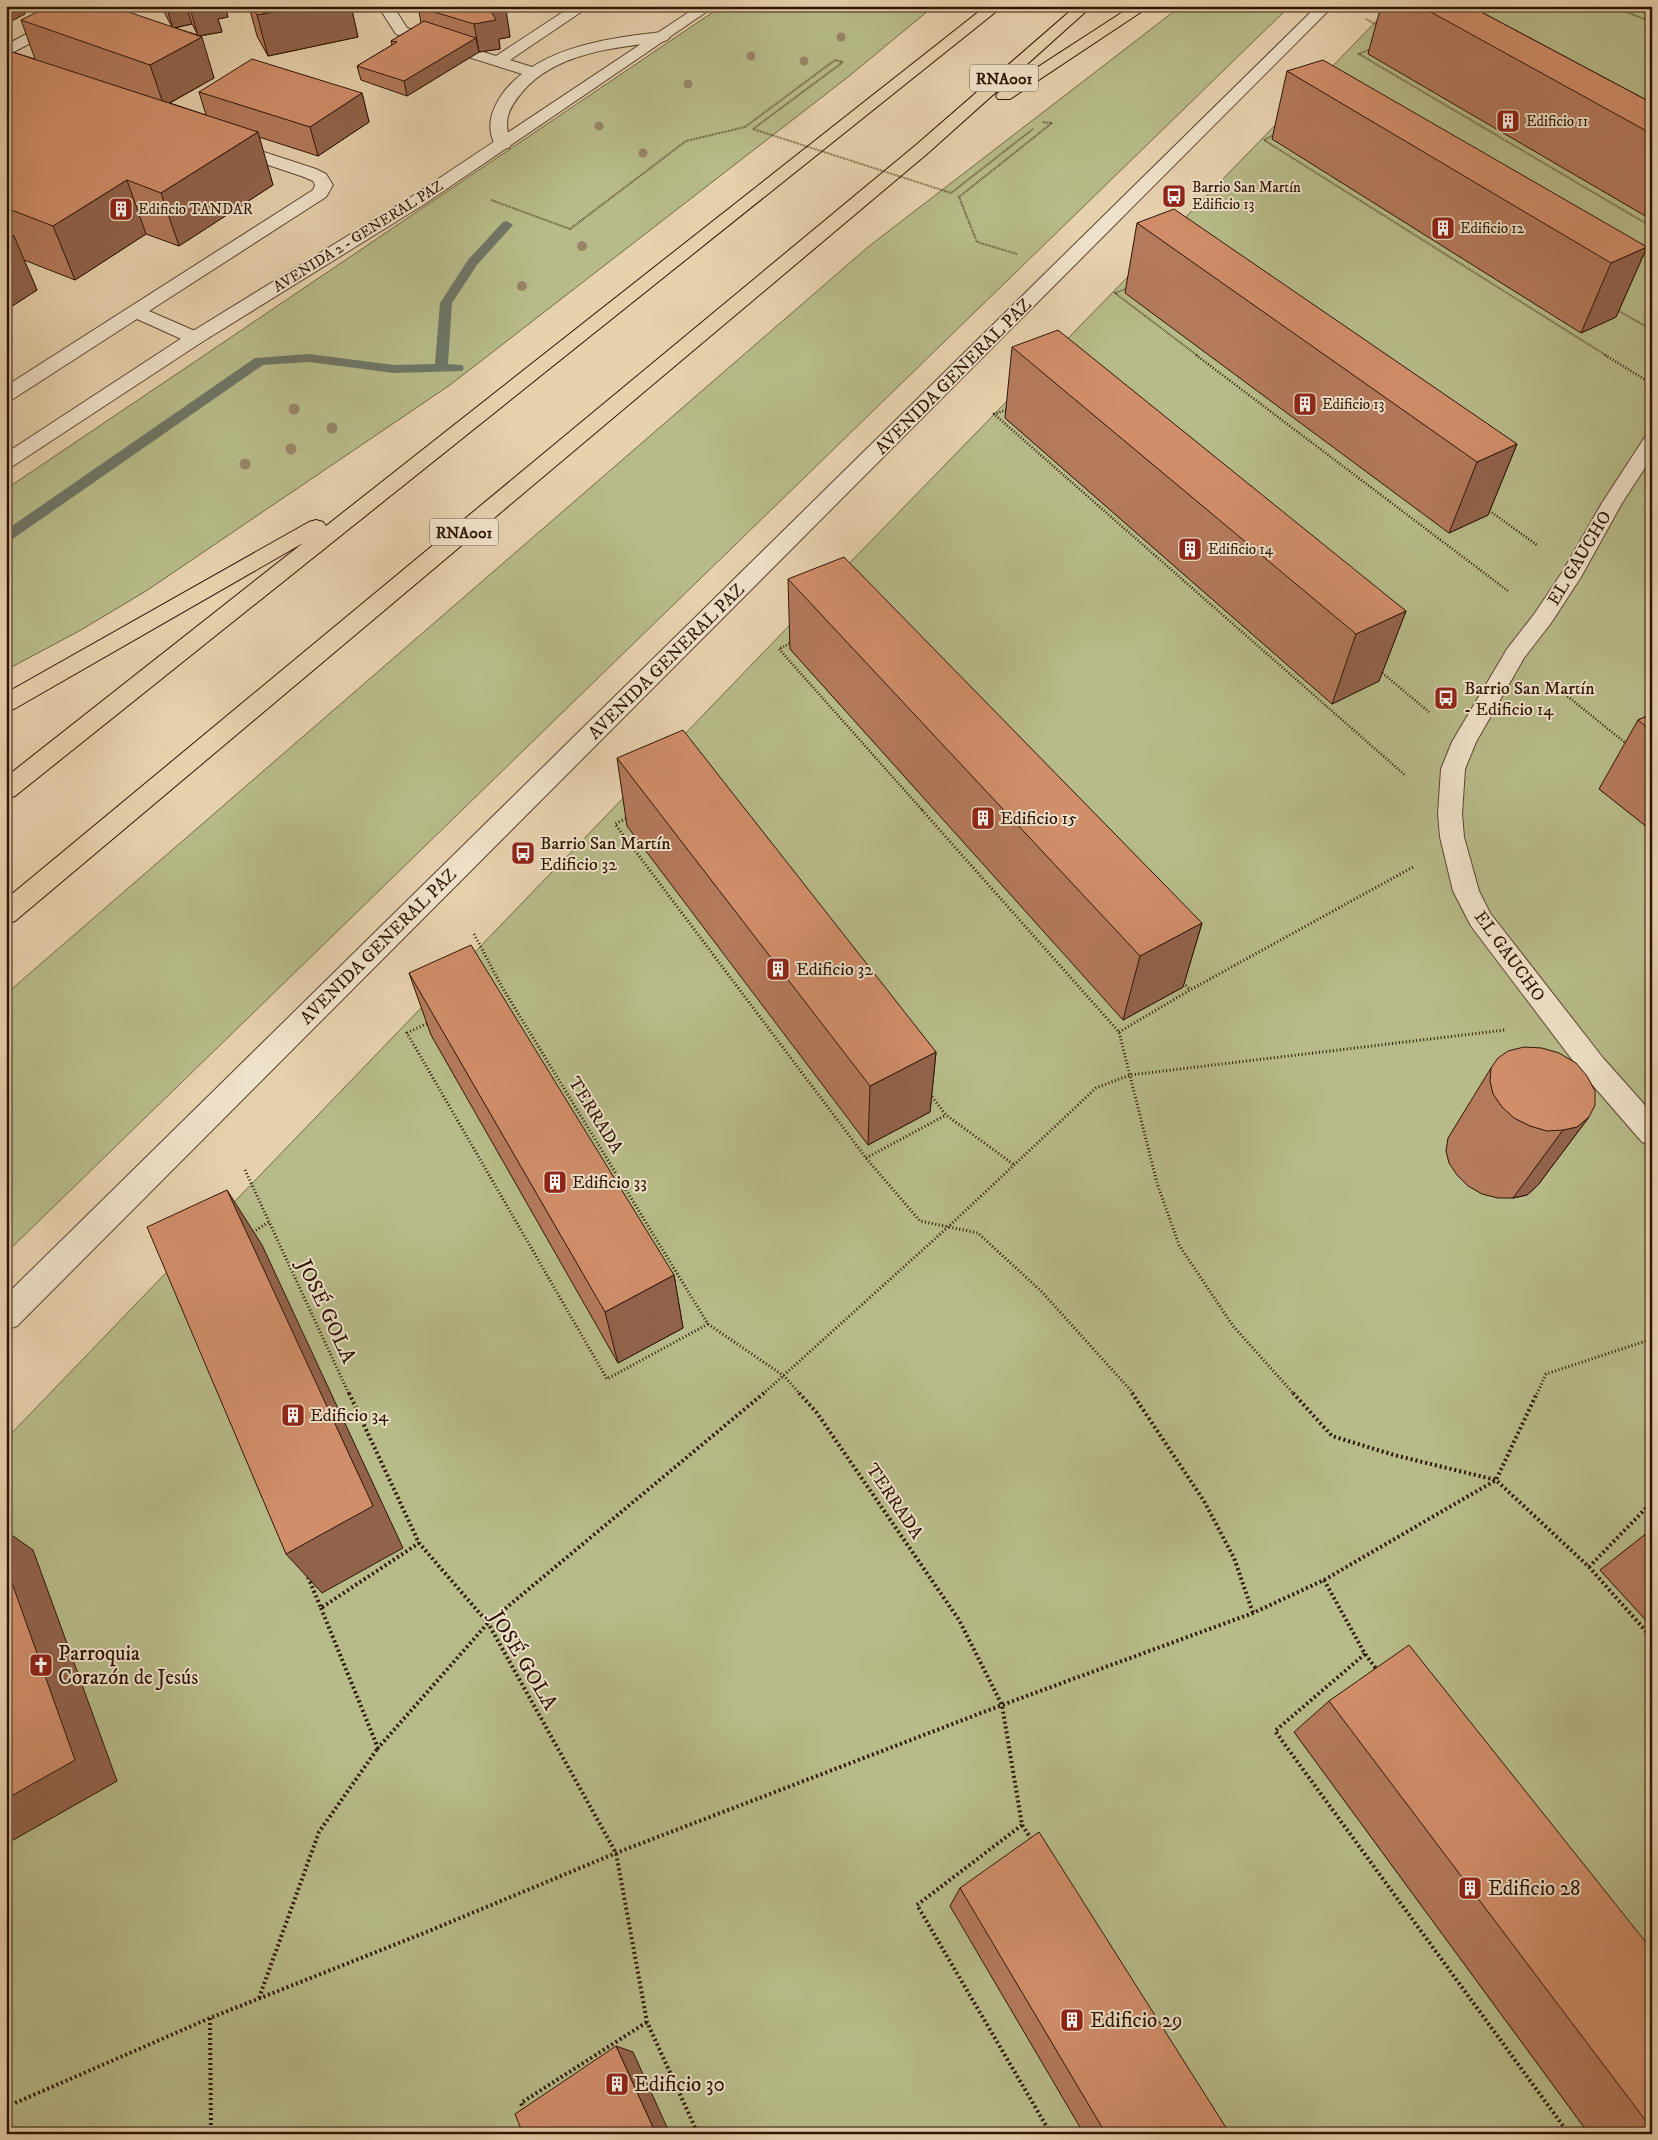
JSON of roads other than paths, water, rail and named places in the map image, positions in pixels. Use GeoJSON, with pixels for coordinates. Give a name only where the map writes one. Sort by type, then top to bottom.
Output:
{"type":"FeatureCollection","features":[{"type":"Feature","properties":{"kind":"highway"},"geometry":{"type":"LineString","coordinates":[[6,790],[996,6]]}},
{"type":"Feature","properties":{"kind":"highway","name":"RNA001"},"geometry":{"type":"LineString","coordinates":[[6,914],[922,149],[1085,6]]}},
{"type":"Feature","properties":{"kind":"highway"},"geometry":{"type":"LineString","coordinates":[[922,149],[1144,6]]}},
{"type":"Feature","properties":{"kind":"highway"},"geometry":{"type":"LineString","coordinates":[[6,703],[396,482]]}},
{"type":"Feature","properties":{"kind":"street"},"geometry":{"type":"LineString","coordinates":[[6,51],[90,6]]}},
{"type":"Feature","properties":{"kind":"street"},"geometry":{"type":"LineString","coordinates":[[385,6],[401,31],[534,73]]}},
{"type":"Feature","properties":{"kind":"street"},"geometry":{"type":"LineString","coordinates":[[498,62],[583,6]]}},
{"type":"Feature","properties":{"kind":"street","name":"AVENIDA 2 - GENERAL PAZ"},"geometry":{"type":"LineString","coordinates":[[6,462],[194,338],[444,183],[708,6]]}},
{"type":"Feature","properties":{"kind":"street","name":"AVENIDA GENERAL PAZ"},"geometry":{"type":"LineString","coordinates":[[6,1316],[1326,6]]}},
{"type":"Feature","properties":{"kind":"street"},"geometry":{"type":"LineString","coordinates":[[502,144],[498,125],[502,107],[514,89],[534,73],[559,59],[591,48],[625,41],[662,37]]}},
{"type":"Feature","properties":{"kind":"street"},"geometry":{"type":"LineString","coordinates":[[6,395],[320,193],[324,185],[320,178],[218,142]]}},
{"type":"Feature","properties":{"kind":"street"},"geometry":{"type":"LineString","coordinates":[[136,312],[194,338]]}},
{"type":"Feature","properties":{"kind":"street","name":"EL GAUCHO"},"geometry":{"type":"LineString","coordinates":[[1652,442],[1612,503],[1573,572],[1543,618],[1515,654],[1464,742],[1453,769],[1450,814],[1452,837],[1466,890],[1480,919],[1593,1066],[1652,1133]]}},
{"type":"Feature","properties":{"kind":"waterway"},"geometry":{"type":"LineString","coordinates":[[441,367],[446,303],[472,263],[507,225]]}},
{"type":"Feature","properties":{"kind":"waterway"},"geometry":{"type":"LineString","coordinates":[[6,537],[260,361],[309,358],[394,369],[457,368]]}},
{"type":"Feature","properties":{"kind":"place","name":"Edificio 11"},"geometry":{"type":"Point","coordinates":[1508,121]}},
{"type":"Feature","properties":{"kind":"place","name":"Barrio San Martín Edificio 13"},"geometry":{"type":"Point","coordinates":[1174,196]}},
{"type":"Feature","properties":{"kind":"place","name":"Edificio TANDAR"},"geometry":{"type":"Point","coordinates":[121,209]}},
{"type":"Feature","properties":{"kind":"place","name":"Edificio 12"},"geometry":{"type":"Point","coordinates":[1443,228]}},
{"type":"Feature","properties":{"kind":"place","name":"Edificio 13"},"geometry":{"type":"Point","coordinates":[1305,404]}},
{"type":"Feature","properties":{"kind":"place","name":"Edificio 14"},"geometry":{"type":"Point","coordinates":[1190,549]}},
{"type":"Feature","properties":{"kind":"place","name":"Barrio San Martín - Edificio 14"},"geometry":{"type":"Point","coordinates":[1446,698]}},
{"type":"Feature","properties":{"kind":"place","name":"Edificio 15"},"geometry":{"type":"Point","coordinates":[983,818]}},
{"type":"Feature","properties":{"kind":"place","name":"Barrio San Martín Edificio 32"},"geometry":{"type":"Point","coordinates":[523,853]}},
{"type":"Feature","properties":{"kind":"place","name":"Edificio 32"},"geometry":{"type":"Point","coordinates":[778,969]}},
{"type":"Feature","properties":{"kind":"place","name":"Edificio 33"},"geometry":{"type":"Point","coordinates":[555,1182]}},
{"type":"Feature","properties":{"kind":"place","name":"Edificio 34"},"geometry":{"type":"Point","coordinates":[293,1415]}},
{"type":"Feature","properties":{"kind":"place","name":"Parroquia Corazón de Jesús"},"geometry":{"type":"Point","coordinates":[41,1665]}},
{"type":"Feature","properties":{"kind":"place","name":"Edificio 28"},"geometry":{"type":"Point","coordinates":[1470,1888]}},
{"type":"Feature","properties":{"kind":"place","name":"Edificio 29"},"geometry":{"type":"Point","coordinates":[1072,2020]}},
{"type":"Feature","properties":{"kind":"place","name":"Edificio 30"},"geometry":{"type":"Point","coordinates":[617,2084]}}]}
